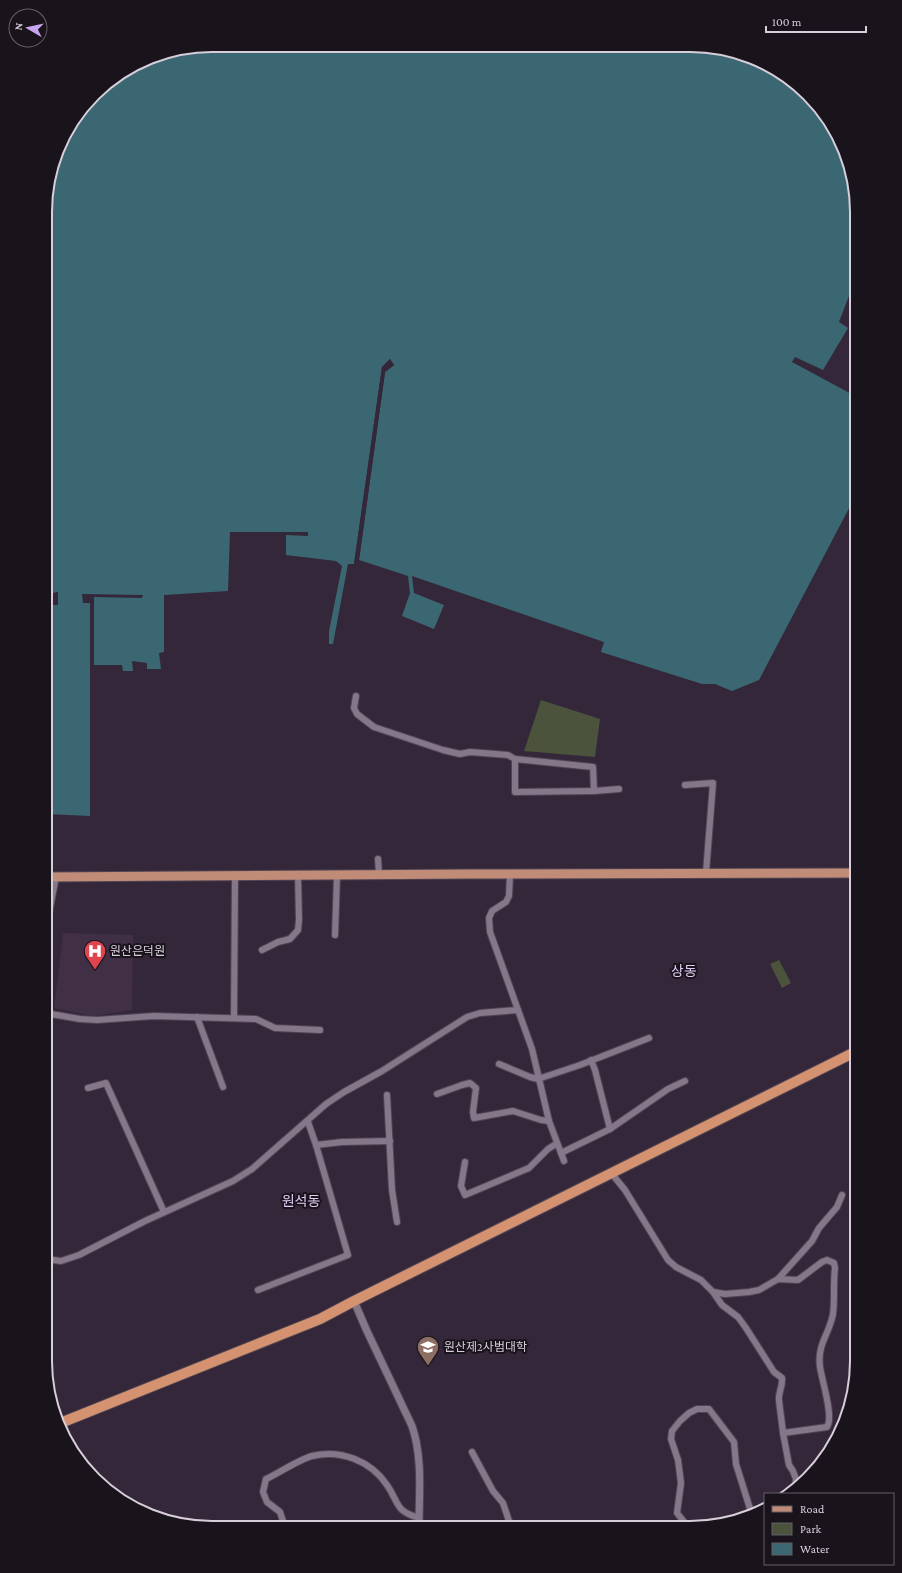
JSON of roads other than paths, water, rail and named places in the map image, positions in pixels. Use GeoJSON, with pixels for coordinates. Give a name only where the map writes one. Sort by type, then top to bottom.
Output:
{"type":"FeatureCollection","features":[{"type":"Feature","properties":{"kind":"highway"},"geometry":{"type":"LineString","coordinates":[[64,1422],[320,1320],[354,1301],[850,1055]]}},
{"type":"Feature","properties":{"kind":"main road"},"geometry":{"type":"LineString","coordinates":[[52,877],[379,874],[850,873]]}},
{"type":"Feature","properties":{"kind":"street"},"geometry":{"type":"LineString","coordinates":[[356,696],[354,708],[357,714],[374,726],[443,750],[460,754],[470,752],[508,755],[515,759],[593,767],[594,791]]}},
{"type":"Feature","properties":{"kind":"street"},"geometry":{"type":"LineString","coordinates":[[515,759],[515,792],[594,791],[619,789]]}},
{"type":"Feature","properties":{"kind":"street"},"geometry":{"type":"LineString","coordinates":[[685,785],[713,783],[706,874]]}},
{"type":"Feature","properties":{"kind":"street"},"geometry":{"type":"LineString","coordinates":[[378,859],[379,874]]}},
{"type":"Feature","properties":{"kind":"street"},"geometry":{"type":"LineString","coordinates":[[510,874],[509,896],[506,902],[492,911],[489,918],[490,932],[532,1049],[549,1121],[556,1144],[562,1153],[564,1161]]}},
{"type":"Feature","properties":{"kind":"street"},"geometry":{"type":"LineString","coordinates":[[234,1018],[235,875]]}},
{"type":"Feature","properties":{"kind":"street"},"geometry":{"type":"LineString","coordinates":[[262,950],[278,942],[290,939],[298,930],[298,875]]}},
{"type":"Feature","properties":{"kind":"street"},"geometry":{"type":"LineString","coordinates":[[335,935],[336,875]]}},
{"type":"Feature","properties":{"kind":"street"},"geometry":{"type":"LineString","coordinates":[[52,1260],[60,1261],[79,1255],[164,1212],[233,1181],[252,1168],[308,1122],[326,1104],[467,1018],[480,1013],[518,1010]]}},
{"type":"Feature","properties":{"kind":"street"},"geometry":{"type":"LineString","coordinates":[[52,1015],[98,1020],[154,1016],[256,1019],[274,1028],[320,1030]]}},
{"type":"Feature","properties":{"kind":"street"},"geometry":{"type":"LineString","coordinates":[[198,1017],[223,1087]]}},
{"type":"Feature","properties":{"kind":"street"},"geometry":{"type":"LineString","coordinates":[[499,1064],[538,1079],[649,1038]]}},
{"type":"Feature","properties":{"kind":"street"},"geometry":{"type":"LineString","coordinates":[[592,1060],[610,1129]]}},
{"type":"Feature","properties":{"kind":"street"},"geometry":{"type":"LineString","coordinates":[[562,1153],[610,1129],[668,1089],[685,1081]]}},
{"type":"Feature","properties":{"kind":"street"},"geometry":{"type":"LineString","coordinates":[[88,1088],[106,1083],[164,1212]]}},
{"type":"Feature","properties":{"kind":"street"},"geometry":{"type":"LineString","coordinates":[[437,1094],[462,1084],[470,1083],[476,1088],[473,1112],[474,1118],[513,1111],[549,1121]]}},
{"type":"Feature","properties":{"kind":"street"},"geometry":{"type":"LineString","coordinates":[[387,1095],[392,1190],[397,1222]]}},
{"type":"Feature","properties":{"kind":"street"},"geometry":{"type":"LineString","coordinates":[[258,1290],[348,1255],[308,1122]]}},
{"type":"Feature","properties":{"kind":"street"},"geometry":{"type":"LineString","coordinates":[[316,1145],[342,1142],[390,1141]]}},
{"type":"Feature","properties":{"kind":"street"},"geometry":{"type":"LineString","coordinates":[[465,1162],[461,1186],[465,1195],[529,1168],[548,1149],[556,1144]]}},
{"type":"Feature","properties":{"kind":"street"},"geometry":{"type":"LineString","coordinates":[[612,1174],[625,1190],[668,1260],[676,1267],[701,1280],[713,1292],[722,1305],[738,1317],[774,1372],[782,1378],[783,1384],[779,1399],[782,1413],[783,1433],[789,1465],[793,1471],[796,1481]]}},
{"type":"Feature","properties":{"kind":"street"},"geometry":{"type":"LineString","coordinates":[[713,1292],[725,1294],[749,1292],[759,1290],[778,1279],[812,1241],[819,1228],[838,1207],[842,1195]]}},
{"type":"Feature","properties":{"kind":"street"},"geometry":{"type":"LineString","coordinates":[[778,1279],[798,1280],[822,1262],[828,1260],[834,1263],[832,1316],[822,1343],[820,1354],[820,1367],[828,1402],[829,1424],[827,1427],[783,1433]]}},
{"type":"Feature","properties":{"kind":"street"},"geometry":{"type":"LineString","coordinates":[[283,1521],[280,1512],[272,1507],[264,1497],[262,1492],[266,1480],[311,1457],[321,1455],[351,1457],[371,1467],[388,1486],[398,1506],[403,1512],[419,1518],[419,1458],[416,1439],[412,1426],[366,1330],[354,1301]]}},
{"type":"Feature","properties":{"kind":"street"},"geometry":{"type":"LineString","coordinates":[[683,1521],[677,1514],[681,1483],[678,1460],[671,1435],[672,1431],[680,1421],[697,1409],[709,1409],[734,1442],[736,1464],[750,1509]]}},
{"type":"Feature","properties":{"kind":"street"},"geometry":{"type":"LineString","coordinates":[[472,1452],[493,1490],[503,1504],[509,1521]]}},
{"type":"Feature","properties":{"kind":"water"},"geometry":{"type":"Polygon","coordinates":[[[201,52],[701,52],[742,60],[770,73],[788,85],[810,106],[829,132],[842,160],[850,201],[850,293],[839,322],[848,328],[823,370],[795,357],[792,362],[850,393],[850,506],[759,680],[732,691],[715,684],[702,684],[601,652],[604,642],[412,576],[414,593],[444,605],[434,629],[402,616],[410,593],[408,576],[359,560],[385,372],[394,365],[390,359],[382,367],[354,564],[348,564],[333,644],[329,644],[329,631],[342,566],[336,561],[286,555],[286,535],[308,536],[308,532],[230,532],[228,591],[164,595],[164,652],[159,653],[161,669],[147,669],[147,663],[132,661],[133,671],[123,671],[122,665],[94,665],[94,597],[142,598],[143,595],[82,594],[83,603],[90,603],[90,816],[52,814],[52,605],[58,605],[58,592],[52,593],[53,191],[60,160],[68,141],[85,114],[114,85],[132,73],[160,60],[201,52]]]}},
{"type":"Feature","properties":{"kind":"place","name":"원산은덕원"},"geometry":{"type":"Point","coordinates":[95,970]}},
{"type":"Feature","properties":{"kind":"place","name":"원산제2사범대학"},"geometry":{"type":"Point","coordinates":[428,1366]}},
{"type":"Feature","properties":{"kind":"district","name":"상동"},"geometry":{"type":"Point","coordinates":[684,971]}},
{"type":"Feature","properties":{"kind":"district","name":"원석동"},"geometry":{"type":"Point","coordinates":[301,1201]}}]}
